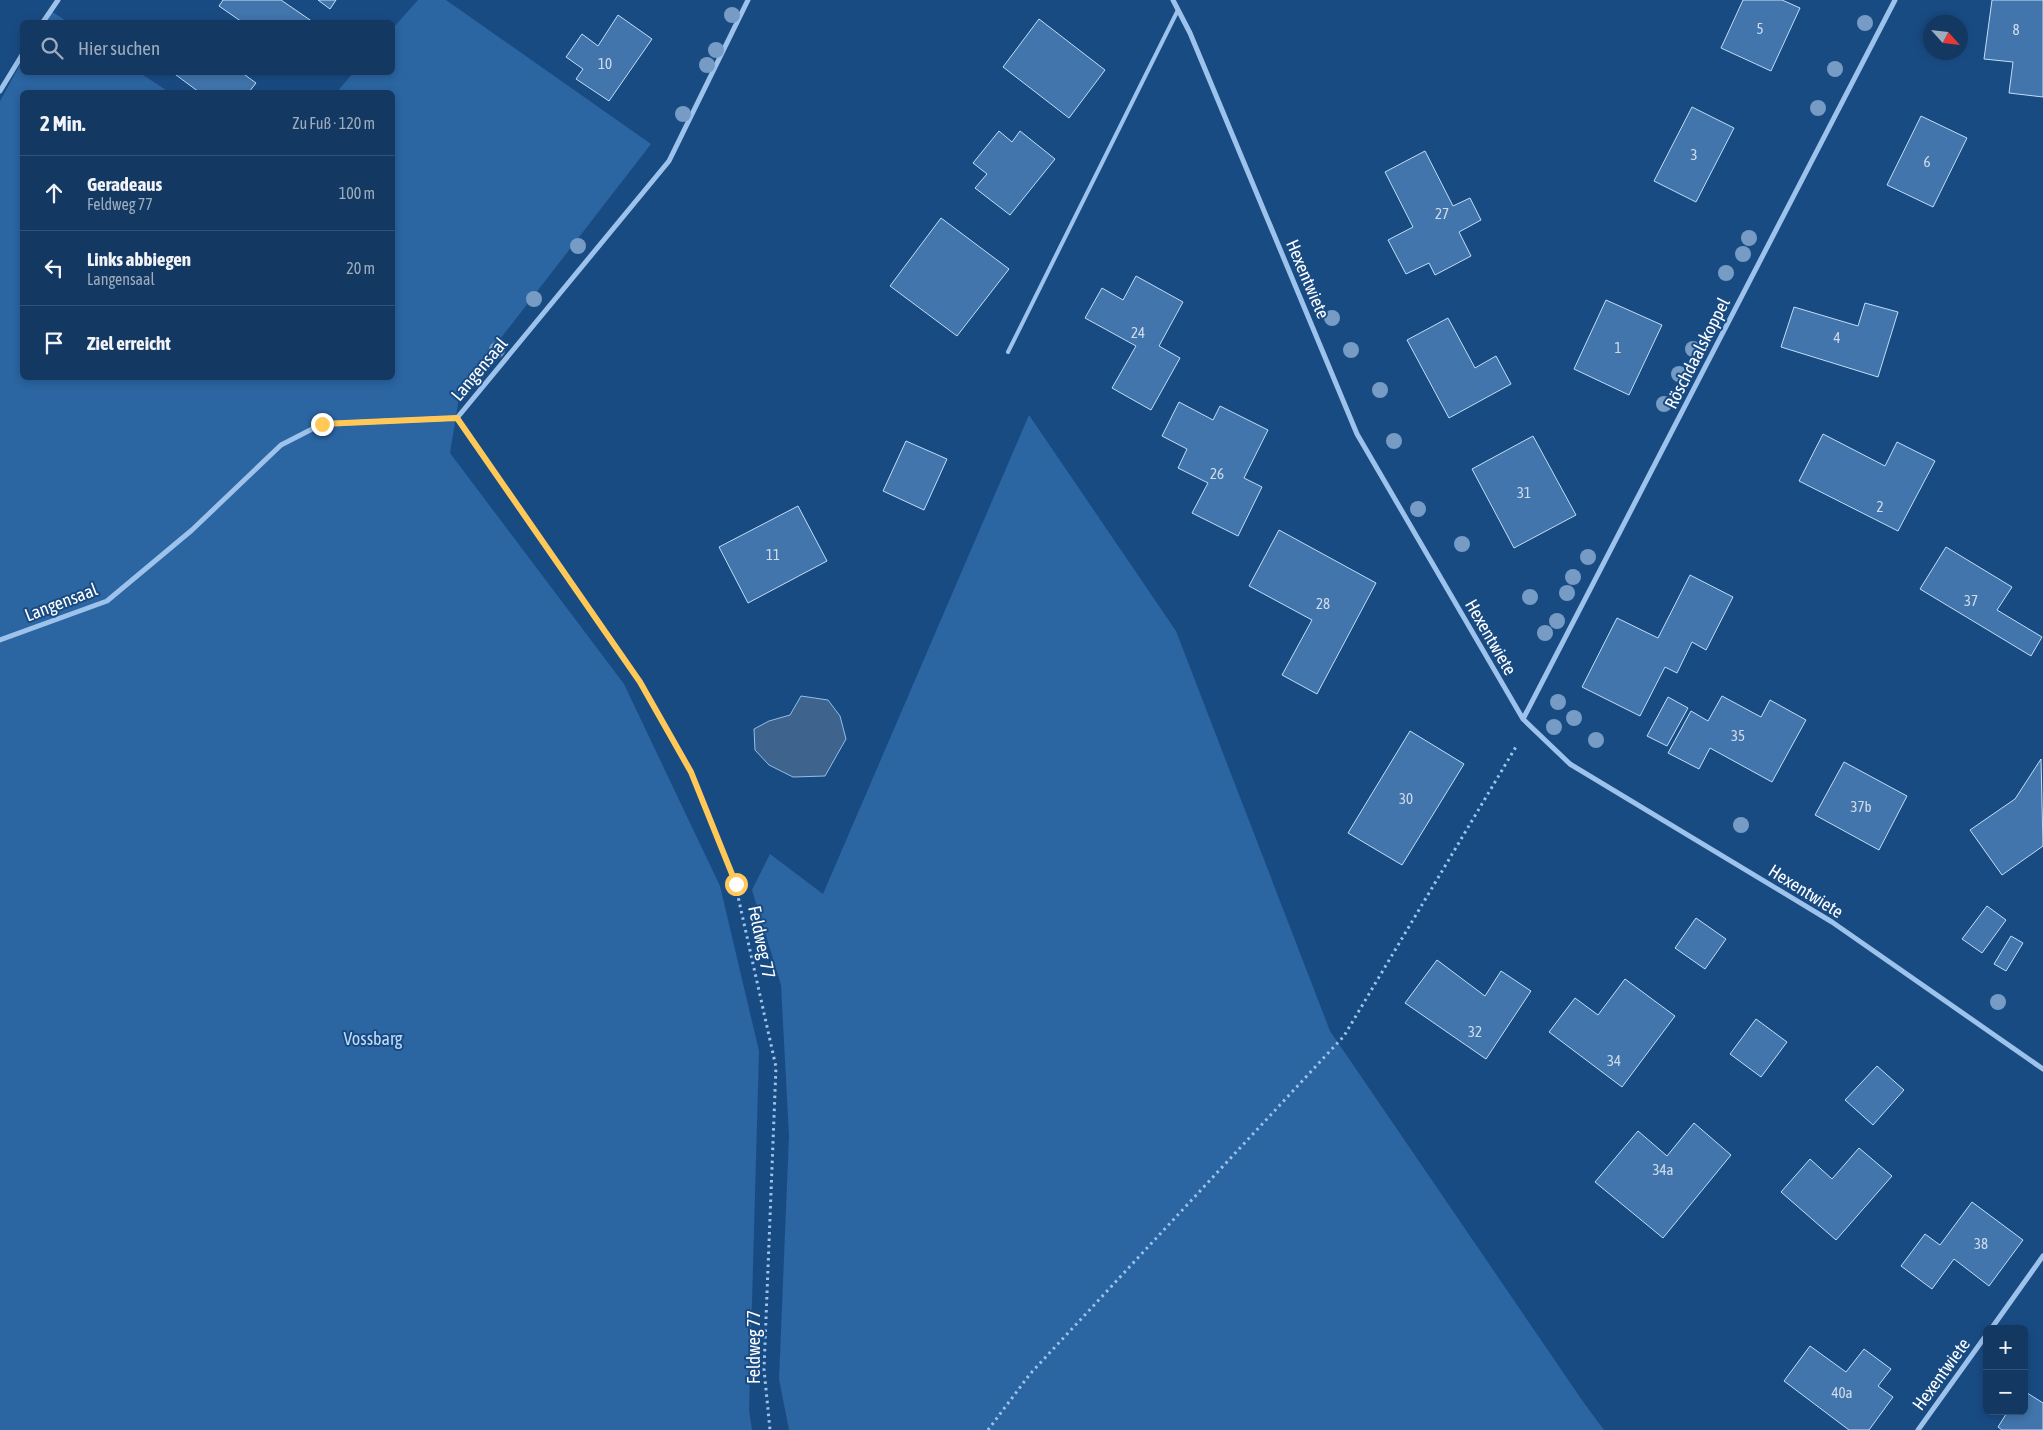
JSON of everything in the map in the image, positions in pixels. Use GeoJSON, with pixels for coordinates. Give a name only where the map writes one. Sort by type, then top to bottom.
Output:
{"type":"FeatureCollection","features":[{"type":"Feature","properties":{"kind":"street"},"geometry":{"type":"LineString","coordinates":[[44,20],[58,0]]}},
{"type":"Feature","properties":{"kind":"street","name":"Langensaal"},"geometry":{"type":"LineString","coordinates":[[0,640],[107,601],[192,530],[281,445],[322,424],[457,418],[669,162],[748,0]]}},
{"type":"Feature","properties":{"kind":"street","name":"Hexentwiete"},"geometry":{"type":"LineString","coordinates":[[1173,0],[1190,33],[1358,434],[1522,719],[1570,764],[1832,922],[2043,1069]]}},
{"type":"Feature","properties":{"kind":"street","name":"Röschdaalskoppel"},"geometry":{"type":"LineString","coordinates":[[1522,719],[1895,0]]}},
{"type":"Feature","properties":{"kind":"street"},"geometry":{"type":"LineString","coordinates":[[0,91],[20,58]]}},
{"type":"Feature","properties":{"kind":"street","name":"Hexentwiete"},"geometry":{"type":"LineString","coordinates":[[1994,1325],[2043,1256]]}},
{"type":"Feature","properties":{"kind":"street","name":"Hexentwiete"},"geometry":{"type":"LineString","coordinates":[[1918,1430],[1983,1340]]}},
{"type":"Feature","properties":{"kind":"lane"},"geometry":{"type":"LineString","coordinates":[[1008,352],[1178,10]]}},
{"type":"Feature","properties":{"kind":"path","name":"Feldweg 77"},"geometry":{"type":"LineString","coordinates":[[457,418],[640,682],[691,772],[736,884],[776,1067],[764,1369],[770,1430]]}},
{"type":"Feature","properties":{"kind":"path"},"geometry":{"type":"LineString","coordinates":[[988,1430],[1030,1374],[1344,1036],[1529,725]]}},
{"type":"Feature","properties":{"kind":"green space","name":"Vossbarg"},"geometry":{"type":"Polygon","coordinates":[[[418,0],[446,0],[651,144],[460,391],[450,453],[624,684],[720,886],[759,1051],[749,1410],[752,1430],[0,1430],[0,101],[20,65],[20,75],[143,75],[166,90],[20,90],[20,380],[395,380],[395,90],[339,90],[351,75],[395,75],[395,26],[418,0]]]}},
{"type":"Feature","properties":{"kind":"green space"},"geometry":{"type":"Polygon","coordinates":[[[51,11],[65,20],[46,20],[51,11]]]}},
{"type":"Feature","properties":{"kind":"green space"},"geometry":{"type":"Polygon","coordinates":[[[1029,415],[1176,631],[1330,1031],[1604,1430],[789,1430],[779,1379],[789,1136],[781,985],[752,890],[770,854],[823,894],[1029,415]]]}},
{"type":"Feature","properties":{"kind":"shaded area"},"geometry":{"type":"Polygon","coordinates":[[[801,696],[828,700],[840,716],[846,739],[825,776],[793,777],[769,765],[755,750],[754,729],[769,721],[790,715],[801,696]]]}},
{"type":"Feature","properties":{"kind":"building"},"geometry":{"type":"Polygon","coordinates":[[[223,0],[281,0],[310,20],[239,20],[219,6],[223,0]]]}},
{"type":"Feature","properties":{"kind":"building"},"geometry":{"type":"Polygon","coordinates":[[[318,0],[336,0],[330,9],[318,0]]]}},
{"type":"Feature","properties":{"kind":"building"},"geometry":{"type":"Polygon","coordinates":[[[1743,0],[1782,0],[1800,8],[1771,71],[1721,48],[1743,0]]]}},
{"type":"Feature","properties":{"kind":"building"},"geometry":{"type":"Polygon","coordinates":[[[1992,0],[2043,0],[2043,97],[2009,93],[2013,62],[1984,59],[1992,0]]]}},
{"type":"Feature","properties":{"kind":"building"},"geometry":{"type":"Polygon","coordinates":[[[618,15],[652,39],[609,101],[576,79],[583,69],[566,57],[582,34],[598,46],[618,15]]]}},
{"type":"Feature","properties":{"kind":"building"},"geometry":{"type":"Polygon","coordinates":[[[1039,19],[1105,70],[1069,118],[1003,67],[1039,19]]]}},
{"type":"Feature","properties":{"kind":"building"},"geometry":{"type":"Polygon","coordinates":[[[176,75],[245,75],[256,83],[251,90],[196,90],[176,75]]]}},
{"type":"Feature","properties":{"kind":"building"},"geometry":{"type":"Polygon","coordinates":[[[1692,107],[1734,128],[1696,202],[1654,181],[1692,107]]]}},
{"type":"Feature","properties":{"kind":"building"},"geometry":{"type":"Polygon","coordinates":[[[1921,116],[1967,138],[1933,207],[1887,185],[1921,116]]]}},
{"type":"Feature","properties":{"kind":"building"},"geometry":{"type":"Polygon","coordinates":[[[999,131],[1012,142],[1020,131],[1055,159],[1010,215],[975,188],[987,174],[973,163],[999,131]]]}},
{"type":"Feature","properties":{"kind":"building"},"geometry":{"type":"Polygon","coordinates":[[[1425,151],[1453,206],[1470,198],[1481,220],[1459,232],[1471,256],[1435,275],[1429,263],[1406,274],[1388,240],[1413,227],[1385,172],[1425,151]]]}},
{"type":"Feature","properties":{"kind":"building"},"geometry":{"type":"Polygon","coordinates":[[[941,218],[1009,269],[957,336],[890,286],[941,218]]]}},
{"type":"Feature","properties":{"kind":"building"},"geometry":{"type":"Polygon","coordinates":[[[1136,276],[1183,302],[1159,346],[1180,358],[1151,410],[1112,388],[1136,346],[1085,318],[1102,288],[1123,300],[1136,276]]]}},
{"type":"Feature","properties":{"kind":"building"},"geometry":{"type":"Polygon","coordinates":[[[1606,300],[1662,325],[1629,395],[1574,369],[1606,300]]]}},
{"type":"Feature","properties":{"kind":"building"},"geometry":{"type":"Polygon","coordinates":[[[1865,303],[1898,312],[1878,377],[1781,347],[1794,307],[1858,326],[1865,303]]]}},
{"type":"Feature","properties":{"kind":"building"},"geometry":{"type":"Polygon","coordinates":[[[1448,318],[1475,368],[1496,356],[1511,384],[1449,418],[1407,340],[1448,318]]]}},
{"type":"Feature","properties":{"kind":"building"},"geometry":{"type":"Polygon","coordinates":[[[1179,402],[1213,420],[1220,406],[1268,430],[1244,478],[1262,487],[1238,536],[1192,513],[1208,483],[1178,468],[1187,449],[1162,436],[1179,402]]]}},
{"type":"Feature","properties":{"kind":"building"},"geometry":{"type":"Polygon","coordinates":[[[1823,434],[1885,466],[1897,442],[1935,461],[1898,531],[1799,481],[1823,434]]]}},
{"type":"Feature","properties":{"kind":"building"},"geometry":{"type":"Polygon","coordinates":[[[1533,436],[1576,515],[1514,548],[1472,469],[1533,436]]]}},
{"type":"Feature","properties":{"kind":"building"},"geometry":{"type":"Polygon","coordinates":[[[906,441],[947,459],[924,510],[883,491],[906,441]]]}},
{"type":"Feature","properties":{"kind":"building"},"geometry":{"type":"Polygon","coordinates":[[[798,506],[827,561],[748,603],[719,547],[798,506]]]}},
{"type":"Feature","properties":{"kind":"building"},"geometry":{"type":"Polygon","coordinates":[[[1279,530],[1376,583],[1317,694],[1282,675],[1312,620],[1249,586],[1279,530]]]}},
{"type":"Feature","properties":{"kind":"building"},"geometry":{"type":"Polygon","coordinates":[[[1946,547],[2012,587],[1997,610],[2042,637],[2031,656],[1920,589],[1946,547]]]}},
{"type":"Feature","properties":{"kind":"building"},"geometry":{"type":"Polygon","coordinates":[[[1690,575],[1733,597],[1706,650],[1692,642],[1677,673],[1665,667],[1640,716],[1582,687],[1617,618],[1658,638],[1690,575]]]}},
{"type":"Feature","properties":{"kind":"building"},"geometry":{"type":"Polygon","coordinates":[[[1722,696],[1761,717],[1770,700],[1806,720],[1772,782],[1710,748],[1699,769],[1668,753],[1691,711],[1708,721],[1722,696]]]}},
{"type":"Feature","properties":{"kind":"building"},"geometry":{"type":"Polygon","coordinates":[[[1668,697],[1688,708],[1667,746],[1647,736],[1668,697]]]}},
{"type":"Feature","properties":{"kind":"building"},"geometry":{"type":"Polygon","coordinates":[[[1410,731],[1464,764],[1402,865],[1348,833],[1410,731]]]}},
{"type":"Feature","properties":{"kind":"building"},"geometry":{"type":"Polygon","coordinates":[[[2041,759],[2043,846],[2002,875],[1970,830],[2015,799],[2041,759]]]}},
{"type":"Feature","properties":{"kind":"building"},"geometry":{"type":"Polygon","coordinates":[[[1844,762],[1907,796],[1879,850],[1815,815],[1844,762]]]}},
{"type":"Feature","properties":{"kind":"building"},"geometry":{"type":"Polygon","coordinates":[[[1987,906],[2006,920],[1982,953],[1962,939],[1987,906]]]}},
{"type":"Feature","properties":{"kind":"building"},"geometry":{"type":"Polygon","coordinates":[[[1696,918],[1726,939],[1705,969],[1675,948],[1696,918]]]}},
{"type":"Feature","properties":{"kind":"building"},"geometry":{"type":"Polygon","coordinates":[[[2011,936],[2023,943],[2006,971],[1994,964],[2011,936]]]}},
{"type":"Feature","properties":{"kind":"building"},"geometry":{"type":"Polygon","coordinates":[[[1437,960],[1485,996],[1501,971],[1531,991],[1486,1059],[1405,1003],[1437,960]]]}},
{"type":"Feature","properties":{"kind":"building"},"geometry":{"type":"Polygon","coordinates":[[[1625,979],[1675,1016],[1622,1087],[1549,1032],[1575,998],[1598,1015],[1625,979]]]}},
{"type":"Feature","properties":{"kind":"building"},"geometry":{"type":"Polygon","coordinates":[[[1756,1019],[1787,1042],[1761,1077],[1730,1054],[1756,1019]]]}},
{"type":"Feature","properties":{"kind":"building"},"geometry":{"type":"Polygon","coordinates":[[[1877,1066],[1904,1090],[1873,1125],[1845,1100],[1877,1066]]]}},
{"type":"Feature","properties":{"kind":"building"},"geometry":{"type":"Polygon","coordinates":[[[1694,1123],[1731,1155],[1663,1238],[1595,1182],[1638,1131],[1667,1156],[1694,1123]]]}},
{"type":"Feature","properties":{"kind":"building"},"geometry":{"type":"Polygon","coordinates":[[[1859,1148],[1892,1176],[1836,1240],[1781,1192],[1810,1159],[1832,1179],[1859,1148]]]}},
{"type":"Feature","properties":{"kind":"building"},"geometry":{"type":"Polygon","coordinates":[[[1972,1202],[2023,1240],[1989,1286],[1954,1259],[1932,1289],[1901,1266],[1925,1234],[1940,1245],[1972,1202]]]}},
{"type":"Feature","properties":{"kind":"building"},"geometry":{"type":"Polygon","coordinates":[[[1810,1346],[1846,1372],[1864,1349],[1891,1369],[1878,1386],[1893,1397],[1869,1430],[1849,1430],[1784,1381],[1810,1346]]]}},
{"type":"Feature","properties":{"kind":"building"},"geometry":{"type":"Polygon","coordinates":[[[2028,1394],[2043,1403],[2043,1430],[2002,1430],[1998,1427],[2006,1415],[2028,1415],[2028,1394]]]}},
{"type":"Feature","properties":{"kind":"route"},"geometry":{"type":"LineString","coordinates":[[322,424],[457,418],[640,682],[691,772],[736,884]]}}]}
